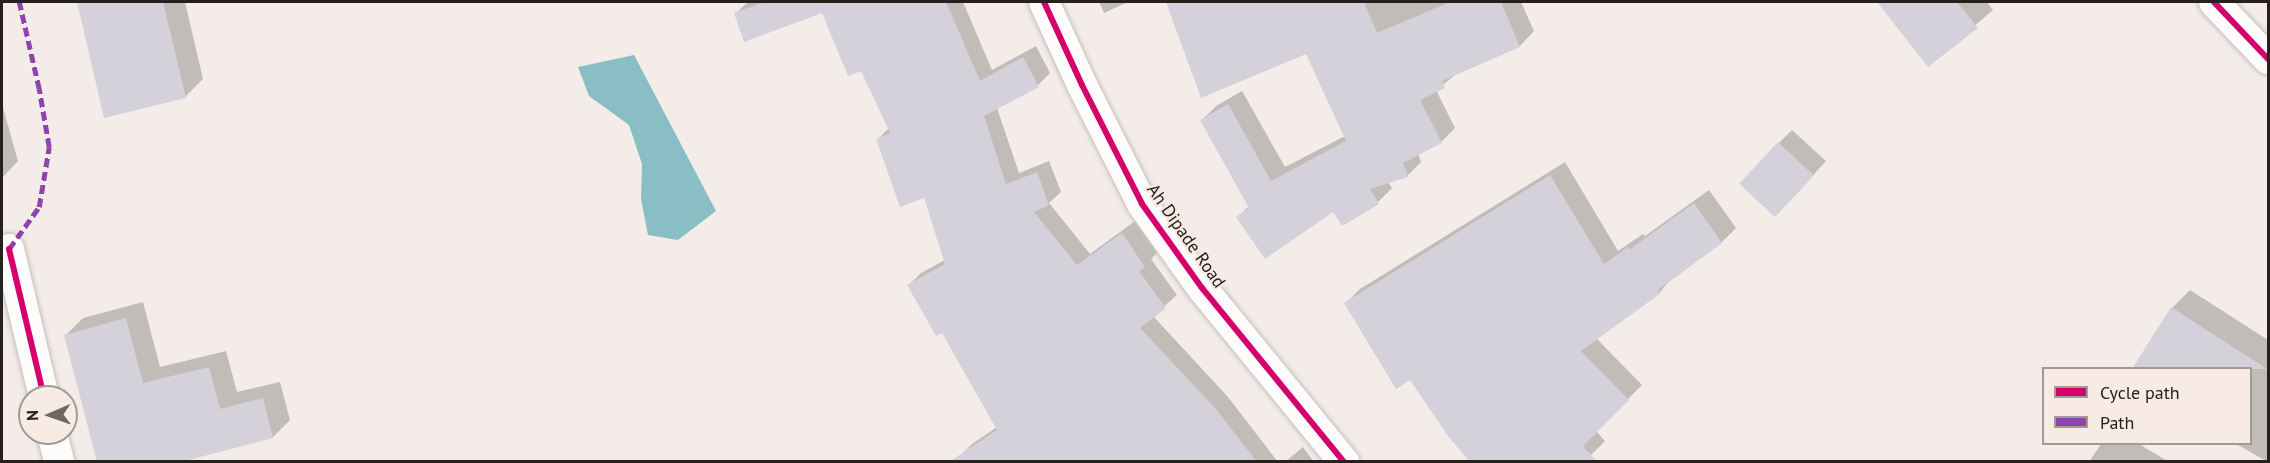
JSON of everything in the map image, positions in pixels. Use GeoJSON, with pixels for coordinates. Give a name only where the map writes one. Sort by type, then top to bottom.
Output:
{"type":"FeatureCollection","features":[{"type":"Feature","properties":{"kind":"street","name":"Ah Dipade Road"},"geometry":{"type":"LineString","coordinates":[[1044,2],[1082,85],[1143,204],[1202,288],[1344,462]]}},
{"type":"Feature","properties":{"kind":"street"},"geometry":{"type":"LineString","coordinates":[[2214,2],[2268,59]]}},
{"type":"Feature","properties":{"kind":"street"},"geometry":{"type":"LineString","coordinates":[[9,249],[41,385]]}},
{"type":"Feature","properties":{"kind":"street"},"geometry":{"type":"LineString","coordinates":[[55,445],[59,462]]}},
{"type":"Feature","properties":{"kind":"water"},"geometry":{"type":"Polygon","coordinates":[[[634,55],[716,211],[678,240],[648,235],[641,199],[642,164],[629,125],[589,96],[578,67],[634,55]]]}},
{"type":"Feature","properties":{"kind":"building"},"geometry":{"type":"Polygon","coordinates":[[[77,2],[163,2],[186,98],[104,118],[77,2]]]}},
{"type":"Feature","properties":{"kind":"building"},"geometry":{"type":"Polygon","coordinates":[[[764,2],[946,2],[980,81],[1023,57],[1039,87],[984,116],[1006,184],[1037,172],[1049,205],[1034,212],[1077,265],[1122,233],[1145,267],[1139,271],[1166,308],[1140,328],[1216,409],[1257,462],[949,462],[997,430],[942,333],[936,336],[907,285],[945,264],[924,198],[900,207],[876,139],[890,133],[861,71],[848,76],[822,13],[744,42],[734,13],[764,2]]]}},
{"type":"Feature","properties":{"kind":"building"},"geometry":{"type":"Polygon","coordinates":[[[1166,2],[1364,2],[1377,33],[1450,2],[1501,2],[1520,47],[1442,81],[1445,88],[1420,100],[1442,143],[1403,163],[1408,177],[1370,189],[1379,204],[1342,226],[1333,212],[1265,259],[1236,217],[1249,208],[1200,120],[1228,104],[1271,181],[1346,141],[1306,54],[1201,98],[1166,2]]]}},
{"type":"Feature","properties":{"kind":"building"},"geometry":{"type":"Polygon","coordinates":[[[1877,2],[1957,2],[1978,28],[1928,67],[1877,2]]]}},
{"type":"Feature","properties":{"kind":"building"},"geometry":{"type":"Polygon","coordinates":[[[1778,142],[1814,175],[1775,217],[1739,184],[1778,142]]]}},
{"type":"Feature","properties":{"kind":"building"},"geometry":{"type":"Polygon","coordinates":[[[1550,175],[1604,264],[1628,247],[1630,249],[1694,203],[1722,243],[1658,290],[1661,293],[1581,351],[1629,400],[1583,446],[1597,462],[1470,462],[1448,436],[1410,380],[1396,389],[1344,303],[1550,175]]]}},
{"type":"Feature","properties":{"kind":"building"},"geometry":{"type":"Polygon","coordinates":[[[2171,307],[2267,369],[2252,369],[2252,367],[2133,367],[2171,307]]]}},
{"type":"Feature","properties":{"kind":"building"},"geometry":{"type":"Polygon","coordinates":[[[126,318],[143,383],[209,367],[220,409],[263,398],[273,438],[181,462],[97,462],[64,335],[126,318]]]}},
{"type":"Feature","properties":{"kind":"marked path"},"geometry":{"type":"LineString","coordinates":[[9,249],[39,207],[49,147],[39,89],[19,2]]}},
{"type":"Feature","properties":{"kind":"cycle path"},"geometry":{"type":"LineString","coordinates":[[1044,2],[1082,85],[1142,204],[1202,288],[1344,462]]}},
{"type":"Feature","properties":{"kind":"cycle path"},"geometry":{"type":"LineString","coordinates":[[2214,2],[2268,59]]}},
{"type":"Feature","properties":{"kind":"cycle path"},"geometry":{"type":"LineString","coordinates":[[9,249],[41,385]]}}]}
